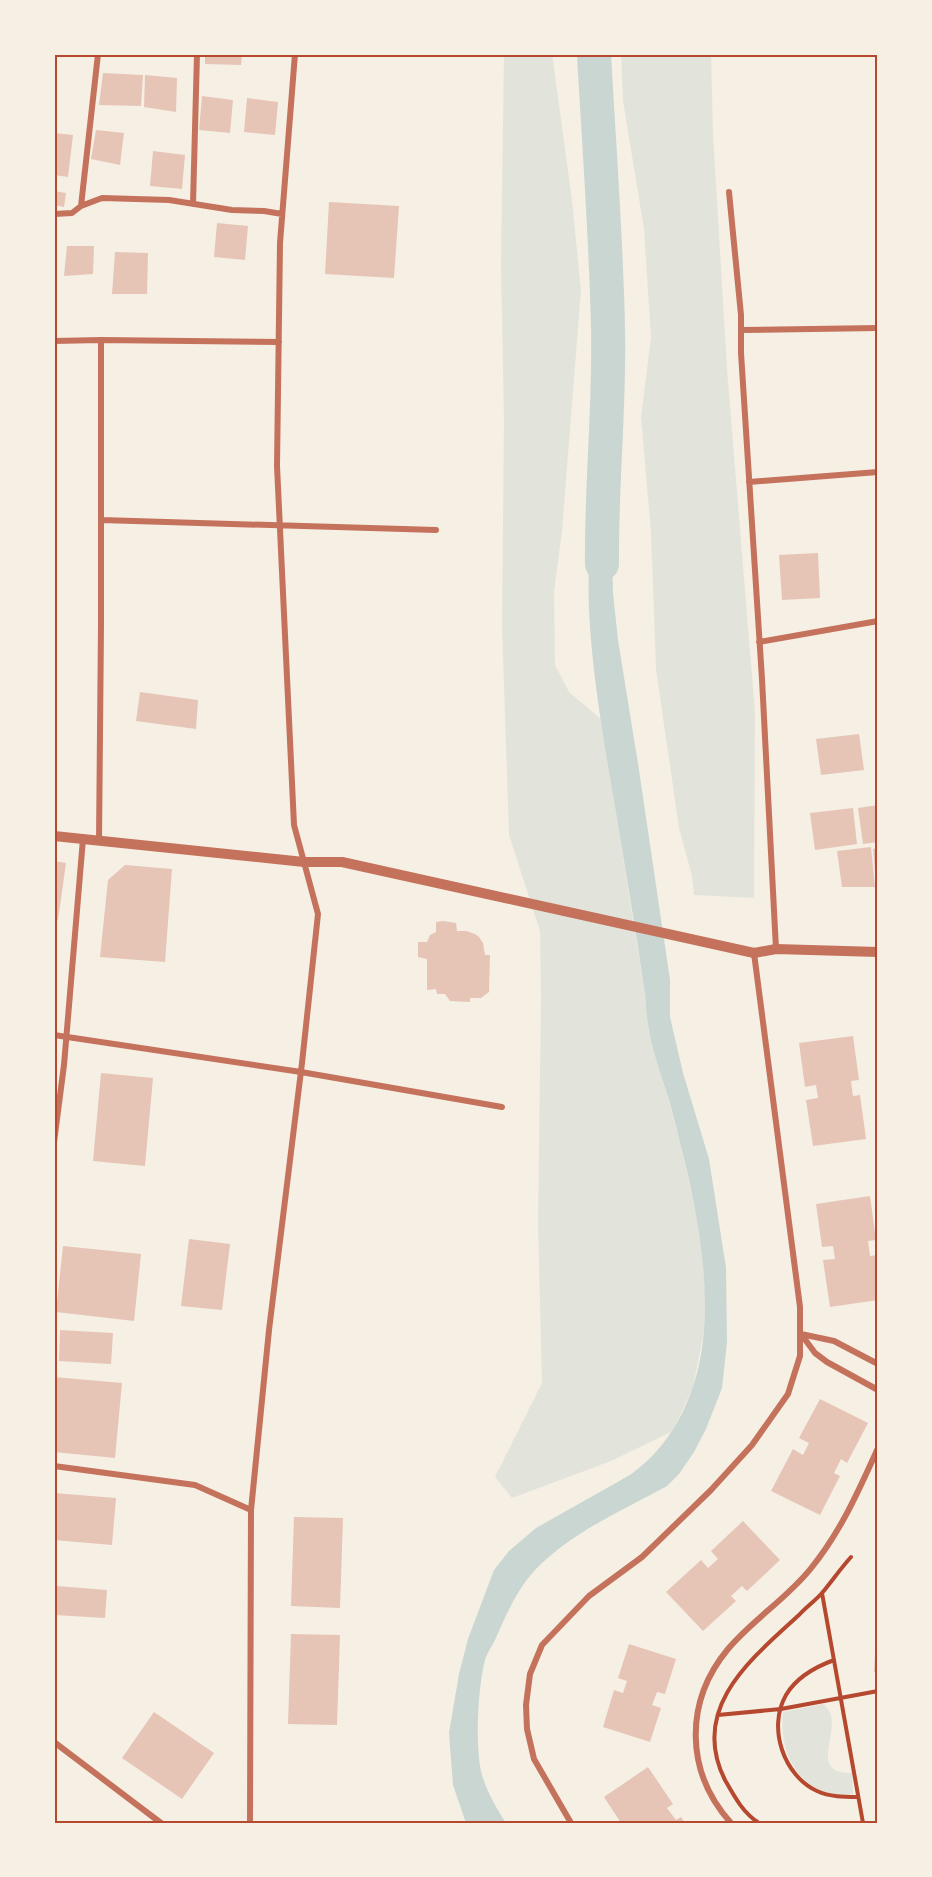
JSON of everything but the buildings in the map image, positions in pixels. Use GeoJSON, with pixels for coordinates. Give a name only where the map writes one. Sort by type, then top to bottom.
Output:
{"type":"FeatureCollection","features":[{"type":"Feature","properties":{"kind":"street"},"geometry":{"type":"LineString","coordinates":[[81,206],[98,54]]}},
{"type":"Feature","properties":{"kind":"street"},"geometry":{"type":"LineString","coordinates":[[193,204],[197,54]]}},
{"type":"Feature","properties":{"kind":"street"},"geometry":{"type":"LineString","coordinates":[[250,1823],[251,1510],[269,1330],[318,914],[294,825],[277,466],[280,243],[295,54]]}},
{"type":"Feature","properties":{"kind":"street"},"geometry":{"type":"LineString","coordinates":[[729,192],[741,330],[776,949]]}},
{"type":"Feature","properties":{"kind":"street"},"geometry":{"type":"LineString","coordinates":[[54,214],[72,213],[81,206],[102,198],[169,201],[282,214]]}},
{"type":"Feature","properties":{"kind":"street"},"geometry":{"type":"LineString","coordinates":[[741,330],[878,328]]}},
{"type":"Feature","properties":{"kind":"street"},"geometry":{"type":"LineString","coordinates":[[99,841],[101,340]]}},
{"type":"Feature","properties":{"kind":"street"},"geometry":{"type":"LineString","coordinates":[[54,341],[279,342]]}},
{"type":"Feature","properties":{"kind":"street"},"geometry":{"type":"LineString","coordinates":[[749,482],[878,472]]}},
{"type":"Feature","properties":{"kind":"street"},"geometry":{"type":"LineString","coordinates":[[101,520],[436,530]]}},
{"type":"Feature","properties":{"kind":"street"},"geometry":{"type":"LineString","coordinates":[[759,642],[878,621]]}},
{"type":"Feature","properties":{"kind":"street"},"geometry":{"type":"LineString","coordinates":[[54,836],[304,862],[342,862],[754,953],[776,949],[878,952]]}},
{"type":"Feature","properties":{"kind":"street"},"geometry":{"type":"LineString","coordinates":[[54,1142],[67,1036],[83,839]]}},
{"type":"Feature","properties":{"kind":"street"},"geometry":{"type":"LineString","coordinates":[[571,1823],[534,1759],[527,1729],[526,1706],[530,1674],[542,1645],[589,1596],[642,1557],[711,1490],[752,1446],[788,1394],[800,1356],[800,1307],[754,953]]}},
{"type":"Feature","properties":{"kind":"street"},"geometry":{"type":"LineString","coordinates":[[54,1035],[301,1072],[502,1107]]}},
{"type":"Feature","properties":{"kind":"street"},"geometry":{"type":"LineString","coordinates":[[800,1334],[834,1341],[878,1364]]}},
{"type":"Feature","properties":{"kind":"street"},"geometry":{"type":"LineString","coordinates":[[800,1334],[815,1353],[827,1362],[878,1390]]}},
{"type":"Feature","properties":{"kind":"street"},"geometry":{"type":"LineString","coordinates":[[731,1823],[716,1807],[712,1799],[701,1775],[695,1748],[698,1708],[708,1679],[728,1650],[811,1569],[850,1509],[878,1448]]}},
{"type":"Feature","properties":{"kind":"street"},"geometry":{"type":"LineString","coordinates":[[54,1466],[195,1485],[251,1510]]}},
{"type":"Feature","properties":{"kind":"street"},"geometry":{"type":"LineString","coordinates":[[54,1742],[161,1823]]}},
{"type":"Feature","properties":{"kind":"path"},"geometry":{"type":"LineString","coordinates":[[759,1823],[742,1807],[730,1790],[717,1762],[714,1739],[718,1715],[728,1690],[748,1664],[822,1593],[851,1557]]}},
{"type":"Feature","properties":{"kind":"path"},"geometry":{"type":"LineString","coordinates":[[822,1593],[863,1823]]}},
{"type":"Feature","properties":{"kind":"path"},"geometry":{"type":"LineString","coordinates":[[834,1660],[819,1665],[806,1674],[786,1695],[778,1723],[780,1741],[792,1772],[802,1781],[816,1791],[831,1796],[858,1797]]}},
{"type":"Feature","properties":{"kind":"path"},"geometry":{"type":"LineString","coordinates":[[718,1715],[781,1709],[878,1691]]}},
{"type":"Feature","properties":{"kind":"shaded area"},"geometry":{"type":"Polygon","coordinates":[[[504,54],[552,54],[572,200],[581,290],[562,531],[554,592],[555,665],[569,692],[601,719],[649,1031],[681,1145],[701,1234],[705,1292],[704,1332],[693,1387],[673,1431],[611,1461],[512,1498],[495,1477],[542,1383],[538,1225],[541,999],[540,931],[509,835],[502,626],[504,420],[501,264],[504,54]]]}},
{"type":"Feature","properties":{"kind":"shaded area"},"geometry":{"type":"Polygon","coordinates":[[[621,54],[711,54],[713,133],[727,369],[755,713],[754,898],[694,895],[692,876],[679,828],[656,669],[651,532],[641,417],[651,337],[644,229],[623,101],[621,54]]]}},
{"type":"Feature","properties":{"kind":"shaded area"},"geometry":{"type":"Polygon","coordinates":[[[602,517],[611,525],[613,593],[618,640],[670,980],[670,1017],[683,1073],[709,1159],[726,1268],[727,1342],[722,1388],[706,1429],[679,1474],[667,1486],[565,1544],[536,1569],[512,1603],[485,1660],[480,1686],[478,1719],[480,1767],[487,1790],[506,1823],[466,1823],[453,1785],[449,1733],[459,1674],[468,1639],[494,1570],[509,1551],[536,1528],[630,1475],[647,1462],[673,1429],[683,1411],[691,1392],[702,1351],[704,1275],[697,1220],[679,1138],[649,1030],[594,671],[589,610],[590,526],[602,517]]]}},
{"type":"Feature","properties":{"kind":"shaded area"},"geometry":{"type":"Polygon","coordinates":[[[823,1704],[830,1712],[832,1723],[828,1757],[830,1765],[838,1771],[852,1773],[853,1794],[830,1793],[806,1781],[791,1762],[786,1750],[783,1738],[783,1712],[823,1704]]]}},
{"type":"Feature","properties":{"kind":"waterway"},"geometry":{"type":"LineString","coordinates":[[594,54],[608,327],[602,564]]}}]}
